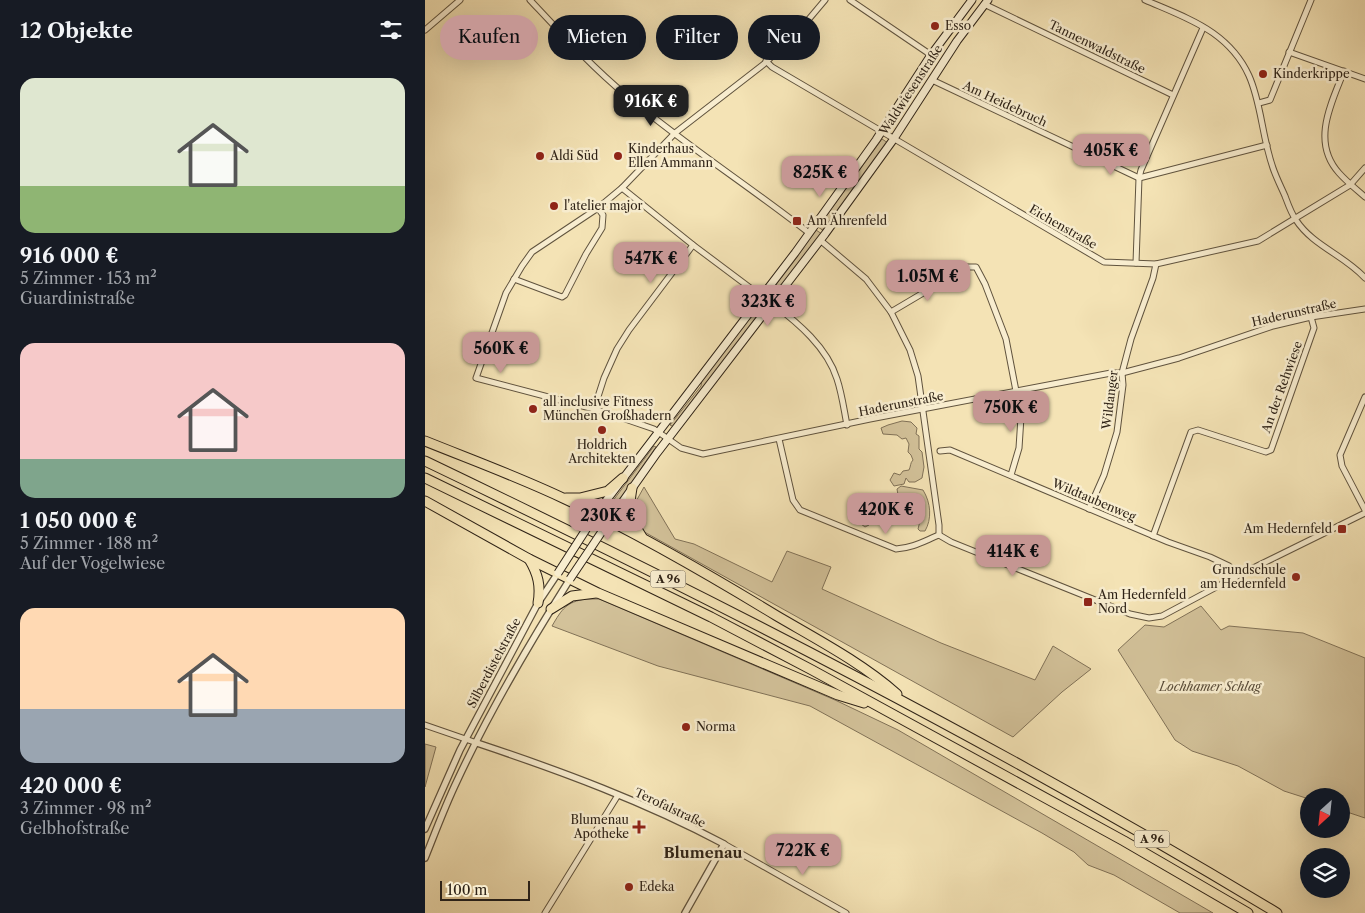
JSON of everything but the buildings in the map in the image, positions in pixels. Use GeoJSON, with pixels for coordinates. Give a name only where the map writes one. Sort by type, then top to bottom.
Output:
{"type":"FeatureCollection","features":[{"type":"Feature","properties":{"kind":"highway"},"geometry":{"type":"LineString","coordinates":[[425,441],[565,498],[642,538],[724,584],[853,662],[884,682],[909,705]]}},
{"type":"Feature","properties":{"kind":"highway","name":"A 96"},"geometry":{"type":"LineString","coordinates":[[425,461],[717,603],[909,705],[1123,823],[1277,913]]}},
{"type":"Feature","properties":{"kind":"highway","name":"A 96"},"geometry":{"type":"LineString","coordinates":[[425,478],[711,618],[1116,836],[1248,913]]}},
{"type":"Feature","properties":{"kind":"highway"},"geometry":{"type":"LineString","coordinates":[[565,498],[580,498],[608,491],[623,478]]}},
{"type":"Feature","properties":{"kind":"highway"},"geometry":{"type":"LineString","coordinates":[[632,488],[629,508],[633,524],[642,538]]}},
{"type":"Feature","properties":{"kind":"highway"},"geometry":{"type":"LineString","coordinates":[[425,501],[597,593],[838,695],[883,709]]}},
{"type":"Feature","properties":{"kind":"highway"},"geometry":{"type":"LineString","coordinates":[[529,558],[540,582],[538,603]]}},
{"type":"Feature","properties":{"kind":"highway"},"geometry":{"type":"LineString","coordinates":[[551,610],[571,596],[597,593]]}},
{"type":"Feature","properties":{"kind":"main road","name":"Waldwiesenstraße"},"geometry":{"type":"LineString","coordinates":[[596,514],[809,233],[882,132],[931,54],[972,0]]}},
{"type":"Feature","properties":{"kind":"main road","name":"Waldwiesenstraße"},"geometry":{"type":"LineString","coordinates":[[570,579],[632,488],[820,240],[893,140],[957,41],[986,2]]}},
{"type":"Feature","properties":{"kind":"main road","name":"Silberdistelstraße"},"geometry":{"type":"LineString","coordinates":[[558,573],[596,514]]}},
{"type":"Feature","properties":{"kind":"street"},"geometry":{"type":"LineString","coordinates":[[425,30],[460,0]]}},
{"type":"Feature","properties":{"kind":"street"},"geometry":{"type":"LineString","coordinates":[[530,0],[595,68],[628,97],[809,233]]}},
{"type":"Feature","properties":{"kind":"street"},"geometry":{"type":"LineString","coordinates":[[598,208],[603,215],[602,228],[585,254],[565,295],[562,297],[514,279],[533,252],[598,208],[622,188],[675,133],[766,62],[798,32],[825,0]]}},
{"type":"Feature","properties":{"kind":"street"},"geometry":{"type":"LineString","coordinates":[[850,0],[931,54]]}},
{"type":"Feature","properties":{"kind":"street"},"geometry":{"type":"LineString","coordinates":[[1145,0],[1203,28],[1225,43],[1243,65],[1259,103],[1273,168],[1295,219],[1320,245],[1351,264],[1365,278]]}},
{"type":"Feature","properties":{"kind":"street"},"geometry":{"type":"LineString","coordinates":[[1259,103],[1270,100],[1311,0]]}},
{"type":"Feature","properties":{"kind":"street","name":"Tannenwaldstraße"},"geometry":{"type":"LineString","coordinates":[[986,2],[1173,95]]}},
{"type":"Feature","properties":{"kind":"street"},"geometry":{"type":"LineString","coordinates":[[1136,263],[1139,178],[1141,170],[1203,28]]}},
{"type":"Feature","properties":{"kind":"street"},"geometry":{"type":"LineString","coordinates":[[1289,52],[1365,79]]}},
{"type":"Feature","properties":{"kind":"street","name":"Eichenstraße"},"geometry":{"type":"LineString","coordinates":[[766,62],[779,72],[893,140],[1104,262],[1156,264],[1258,241],[1351,185],[1365,168]]}},
{"type":"Feature","properties":{"kind":"street"},"geometry":{"type":"LineString","coordinates":[[1344,71],[1328,112],[1325,138],[1327,152],[1334,166],[1365,197]]}},
{"type":"Feature","properties":{"kind":"street","name":"Am Heidebruch"},"geometry":{"type":"LineString","coordinates":[[932,80],[1139,178]]}},
{"type":"Feature","properties":{"kind":"street"},"geometry":{"type":"LineString","coordinates":[[1139,178],[1267,145]]}},
{"type":"Feature","properties":{"kind":"street"},"geometry":{"type":"LineString","coordinates":[[622,188],[761,296]]}},
{"type":"Feature","properties":{"kind":"street"},"geometry":{"type":"LineString","coordinates":[[820,240],[866,279],[891,312],[909,350],[918,376],[939,535]]}},
{"type":"Feature","properties":{"kind":"street"},"geometry":{"type":"LineString","coordinates":[[595,409],[604,378],[617,349],[629,330],[693,245]]}},
{"type":"Feature","properties":{"kind":"street","name":"Wildanger"},"geometry":{"type":"LineString","coordinates":[[1089,509],[1104,475],[1117,432],[1123,385],[1122,372],[1156,264]]}},
{"type":"Feature","properties":{"kind":"street"},"geometry":{"type":"LineString","coordinates":[[891,312],[967,267],[976,267],[985,284],[1006,339],[1021,417],[1019,448],[1011,475]]}},
{"type":"Feature","properties":{"kind":"street","name":"Haderunstraße"},"geometry":{"type":"LineString","coordinates":[[514,279],[497,316],[476,378],[595,409],[658,432],[681,448],[703,454],[923,409],[1122,372],[1179,358],[1273,326],[1311,317],[1365,309]]}},
{"type":"Feature","properties":{"kind":"street"},"geometry":{"type":"LineString","coordinates":[[772,303],[805,330],[830,363],[840,390],[847,425]]}},
{"type":"Feature","properties":{"kind":"street","name":"An der Rehwiese"},"geometry":{"type":"LineString","coordinates":[[1153,536],[1191,432],[1198,430],[1266,452],[1271,450],[1314,328],[1311,317]]}},
{"type":"Feature","properties":{"kind":"street"},"geometry":{"type":"LineString","coordinates":[[939,535],[951,542],[1130,614],[1149,618],[1161,616],[1365,511],[1342,466],[1340,455],[1365,397]]}},
{"type":"Feature","properties":{"kind":"street"},"geometry":{"type":"LineString","coordinates":[[779,439],[793,500],[801,510],[896,549],[917,546],[939,535]]}},
{"type":"Feature","properties":{"kind":"street","name":"Wildtaubenweg"},"geometry":{"type":"LineString","coordinates":[[940,451],[950,450],[1229,566],[1237,576]]}},
{"type":"Feature","properties":{"kind":"street","name":"Silberdistelstraße"},"geometry":{"type":"LineString","coordinates":[[425,829],[466,740],[538,603],[558,573]]}},
{"type":"Feature","properties":{"kind":"street","name":"Silberdistelstraße"},"geometry":{"type":"LineString","coordinates":[[425,858],[456,783],[523,656],[570,579]]}},
{"type":"Feature","properties":{"kind":"street"},"geometry":{"type":"LineString","coordinates":[[425,725],[477,743]]}},
{"type":"Feature","properties":{"kind":"street","name":"Terofalstraße"},"geometry":{"type":"LineString","coordinates":[[477,743],[530,760],[667,816],[724,844],[846,913]]}},
{"type":"Feature","properties":{"kind":"street"},"geometry":{"type":"LineString","coordinates":[[545,913],[618,795]]}},
{"type":"Feature","properties":{"kind":"street"},"geometry":{"type":"LineString","coordinates":[[685,913],[724,844]]}},
{"type":"Feature","properties":{"kind":"green space"},"geometry":{"type":"Polygon","coordinates":[[[882,139],[888,143],[824,231],[818,227],[882,139]]]}},
{"type":"Feature","properties":{"kind":"green space"},"geometry":{"type":"Polygon","coordinates":[[[816,230],[822,234],[776,293],[770,289],[816,230]]]}},
{"type":"Feature","properties":{"kind":"green space"},"geometry":{"type":"Polygon","coordinates":[[[769,291],[775,296],[674,427],[670,425],[701,386],[702,379],[769,291]]]}},
{"type":"Feature","properties":{"kind":"green space"},"geometry":{"type":"Polygon","coordinates":[[[902,421],[911,422],[917,428],[916,434],[919,436],[919,449],[922,452],[924,467],[922,478],[915,482],[909,482],[906,478],[904,484],[894,486],[890,480],[894,473],[900,475],[903,471],[909,470],[913,460],[908,452],[909,444],[906,438],[902,439],[897,435],[883,434],[881,428],[902,421]]]}},
{"type":"Feature","properties":{"kind":"green space"},"geometry":{"type":"Polygon","coordinates":[[[654,446],[656,447],[609,517],[603,514],[654,446]]]}},
{"type":"Feature","properties":{"kind":"green space"},"geometry":{"type":"Polygon","coordinates":[[[901,486],[923,490],[926,495],[930,516],[925,531],[918,529],[921,517],[918,508],[908,498],[901,498],[898,495],[897,489],[901,486]]]}},
{"type":"Feature","properties":{"kind":"green space"},"geometry":{"type":"Polygon","coordinates":[[[644,487],[675,539],[694,544],[772,582],[787,551],[831,567],[822,589],[941,643],[1035,680],[1053,646],[1091,669],[1062,692],[1013,737],[639,529],[634,505],[644,487]]]}},
{"type":"Feature","properties":{"kind":"green space"},"geometry":{"type":"Polygon","coordinates":[[[871,505],[886,511],[882,519],[870,513],[869,525],[865,527],[855,516],[858,511],[867,507],[869,510],[871,505]]]}},
{"type":"Feature","properties":{"kind":"green space"},"geometry":{"type":"Polygon","coordinates":[[[586,599],[599,599],[835,700],[898,730],[1213,913],[1180,913],[1114,875],[1088,865],[1074,852],[1042,833],[810,706],[658,666],[552,626],[565,607],[586,599]]]}},
{"type":"Feature","properties":{"kind":"green space","name":"Lochhamer Schlag"},"geometry":{"type":"Polygon","coordinates":[[[1201,606],[1221,630],[1229,626],[1303,633],[1365,658],[1365,818],[1350,813],[1350,788],[1300,788],[1300,796],[1284,791],[1238,766],[1192,751],[1175,740],[1118,650],[1145,625],[1164,627],[1201,606]]]}},
{"type":"Feature","properties":{"kind":"green space"},"geometry":{"type":"Polygon","coordinates":[[[425,744],[436,747],[425,787],[425,744]]]}},
{"type":"Feature","properties":{"kind":"place","name":"Esso"},"geometry":{"type":"Point","coordinates":[935,26]}},
{"type":"Feature","properties":{"kind":"place","name":"Kinderkrippe"},"geometry":{"type":"Point","coordinates":[1263,74]}},
{"type":"Feature","properties":{"kind":"place","name":"Aldi Süd"},"geometry":{"type":"Point","coordinates":[540,156]}},
{"type":"Feature","properties":{"kind":"place","name":"Kinderhaus Ellen Ammann"},"geometry":{"type":"Point","coordinates":[618,156]}},
{"type":"Feature","properties":{"kind":"place","name":"l'atelier major"},"geometry":{"type":"Point","coordinates":[554,206]}},
{"type":"Feature","properties":{"kind":"place","name":"Am Ährenfeld"},"geometry":{"type":"Point","coordinates":[797,221]}},
{"type":"Feature","properties":{"kind":"place","name":"all inclusive Fitness München Großhadern"},"geometry":{"type":"Point","coordinates":[533,409]}},
{"type":"Feature","properties":{"kind":"place","name":"Holdrich Architekten"},"geometry":{"type":"Point","coordinates":[602,430]}},
{"type":"Feature","properties":{"kind":"place","name":"Am Hedernfeld"},"geometry":{"type":"Point","coordinates":[1342,529]}},
{"type":"Feature","properties":{"kind":"place","name":"Grundschule am Hedernfeld"},"geometry":{"type":"Point","coordinates":[1296,577]}},
{"type":"Feature","properties":{"kind":"place","name":"Am Hedernfeld Nord"},"geometry":{"type":"Point","coordinates":[1088,602]}},
{"type":"Feature","properties":{"kind":"place","name":"Norma"},"geometry":{"type":"Point","coordinates":[686,727]}},
{"type":"Feature","properties":{"kind":"place","name":"Blumenau Apotheke"},"geometry":{"type":"Point","coordinates":[639,827]}},
{"type":"Feature","properties":{"kind":"place","name":"Edeka"},"geometry":{"type":"Point","coordinates":[629,887]}},
{"type":"Feature","properties":{"kind":"district","name":"Blumenau"},"geometry":{"type":"Point","coordinates":[703,853]}}]}
